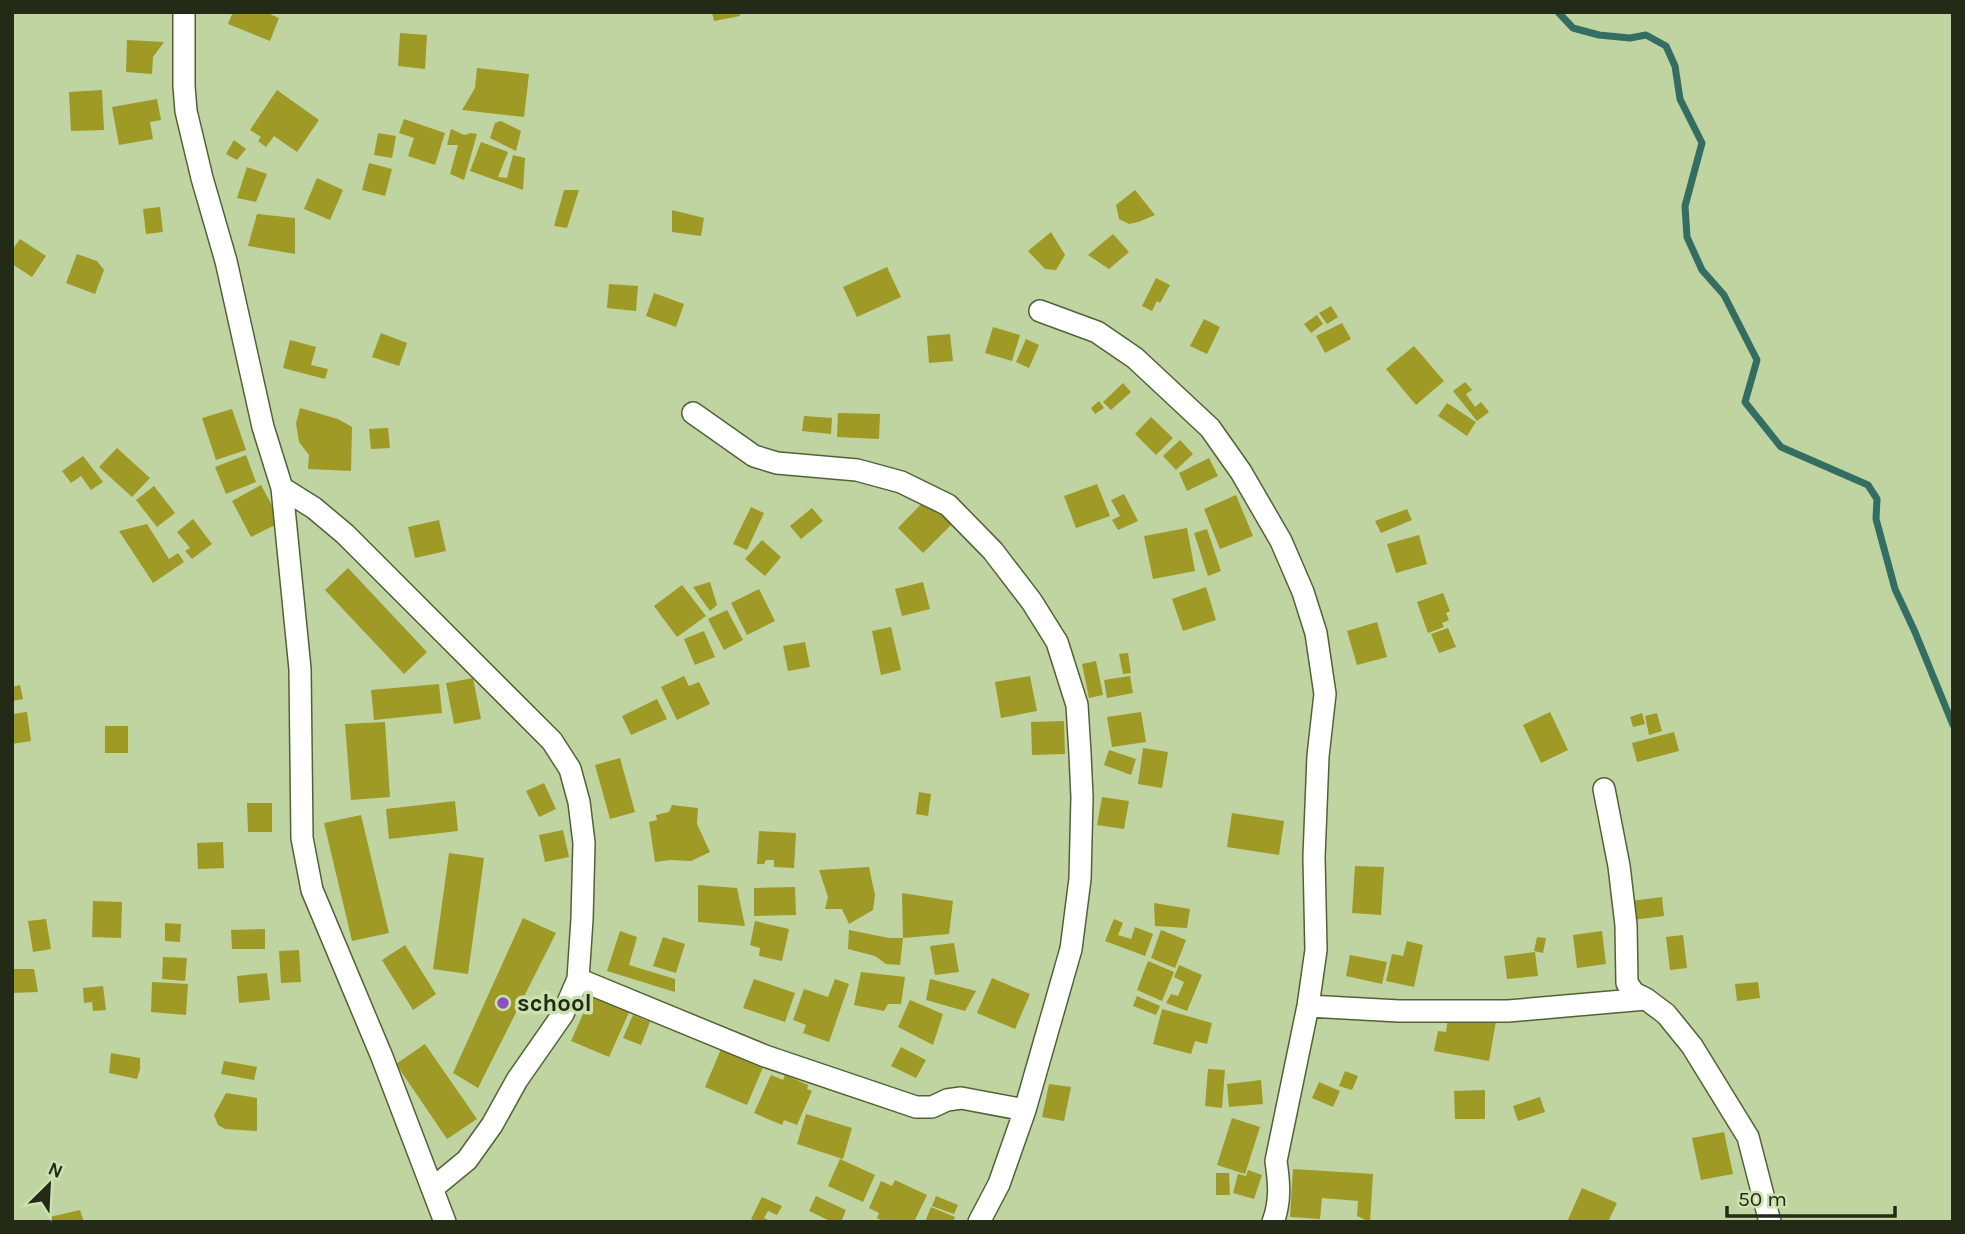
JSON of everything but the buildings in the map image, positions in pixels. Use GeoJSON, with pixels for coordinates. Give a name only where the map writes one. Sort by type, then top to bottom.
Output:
{"type":"FeatureCollection","features":[{"type":"Feature","properties":{"kind":"street"},"geometry":{"type":"LineString","coordinates":[[184,12],[186,111],[226,261],[263,427],[282,488],[300,669],[302,838],[312,890],[382,1057],[445,1222]]}},
{"type":"Feature","properties":{"kind":"street"},"geometry":{"type":"LineString","coordinates":[[1040,310],[1097,332],[1135,358],[1210,428],[1241,472],[1281,541],[1303,592],[1316,633],[1325,694],[1318,756],[1314,857],[1316,950],[1308,1006],[1276,1161],[1280,1186],[1278,1209],[1273,1222]]}},
{"type":"Feature","properties":{"kind":"street"},"geometry":{"type":"LineString","coordinates":[[693,413],[754,456],[777,463],[857,470],[901,482],[948,505],[993,551],[1032,602],[1057,642],[1077,705],[1082,797],[1080,879],[1071,949],[1025,1110],[999,1184],[979,1222]]}},
{"type":"Feature","properties":{"kind":"street"},"geometry":{"type":"LineString","coordinates":[[282,488],[314,508],[345,534],[552,741],[570,769],[579,802],[584,843],[578,979],[563,1014],[517,1080],[492,1125],[467,1160],[433,1188]]}},
{"type":"Feature","properties":{"kind":"street"},"geometry":{"type":"LineString","coordinates":[[1604,789],[1622,890],[1626,925],[1627,983],[1634,993],[1666,1014],[1692,1046],[1748,1137],[1770,1222]]}},
{"type":"Feature","properties":{"kind":"street"},"geometry":{"type":"LineString","coordinates":[[578,979],[765,1056],[904,1104],[932,1107],[947,1100],[961,1098],[1025,1110]]}},
{"type":"Feature","properties":{"kind":"street"},"geometry":{"type":"LineString","coordinates":[[1308,1006],[1399,1011],[1508,1011],[1646,999]]}},
{"type":"Feature","properties":{"kind":"waterway"},"geometry":{"type":"LineString","coordinates":[[1558,12],[1573,28],[1599,35],[1630,38],[1646,35],[1666,46],[1675,66],[1680,99],[1702,143],[1685,206],[1687,237],[1702,270],[1724,295],[1757,360],[1745,402],[1781,447],[1868,485],[1877,499],[1876,519],[1895,589],[1953,725]]}},
{"type":"Feature","properties":{"kind":"place","name":"school"},"geometry":{"type":"Point","coordinates":[503,1003]}}]}
